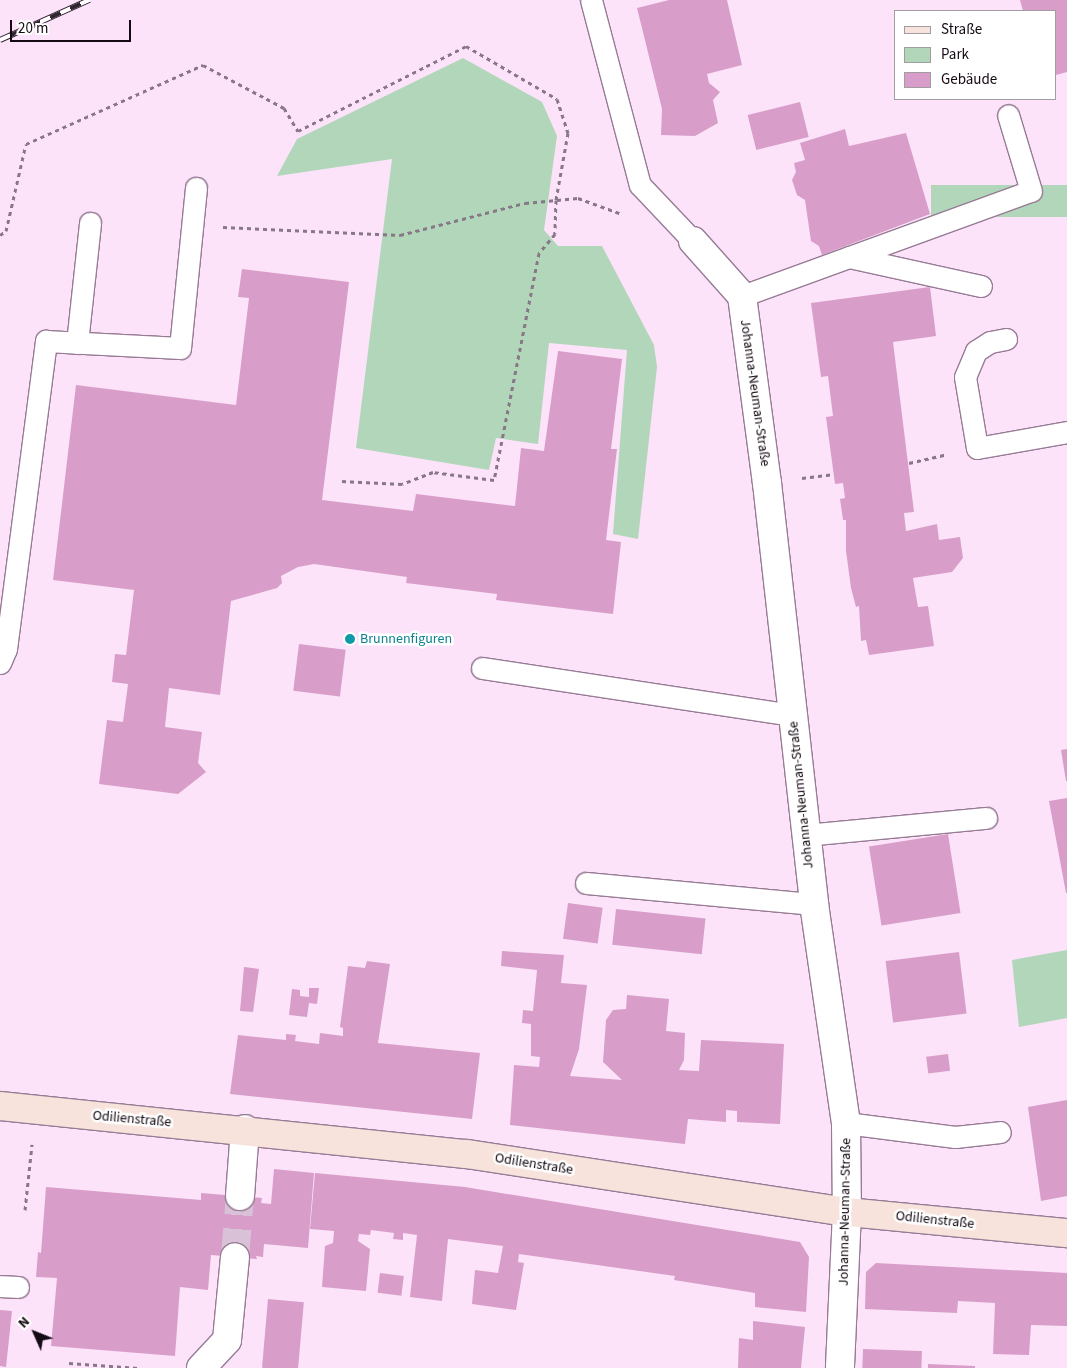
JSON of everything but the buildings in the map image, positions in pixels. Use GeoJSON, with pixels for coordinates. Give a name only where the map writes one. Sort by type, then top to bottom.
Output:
{"type":"FeatureCollection","features":[{"type":"Feature","properties":{"kind":"main road","name":"Odilienstraße"},"geometry":{"type":"LineString","coordinates":[[0,1106],[467,1154],[848,1212],[1067,1233]]}},
{"type":"Feature","properties":{"kind":"street"},"geometry":{"type":"LineString","coordinates":[[693,241],[742,296]]}},
{"type":"Feature","properties":{"kind":"street","name":"Johanna-Neuman-Straße"},"geometry":{"type":"LineString","coordinates":[[742,296],[767,483],[805,834],[846,1122],[848,1212],[840,1368]]}},
{"type":"Feature","properties":{"kind":"street"},"geometry":{"type":"LineString","coordinates":[[240,1196],[245,1130]]}},
{"type":"Feature","properties":{"kind":"street"},"geometry":{"type":"LineString","coordinates":[[201,1368],[227,1340],[234,1256]]}},
{"type":"Feature","properties":{"kind":"lane"},"geometry":{"type":"LineString","coordinates":[[591,0],[640,185],[693,241]]}},
{"type":"Feature","properties":{"kind":"lane"},"geometry":{"type":"LineString","coordinates":[[742,296],[1031,190],[1008,115]]}},
{"type":"Feature","properties":{"kind":"lane"},"geometry":{"type":"LineString","coordinates":[[0,663],[6,649],[46,341],[180,348],[196,188]]}},
{"type":"Feature","properties":{"kind":"lane"},"geometry":{"type":"LineString","coordinates":[[77,342],[90,223]]}},
{"type":"Feature","properties":{"kind":"lane"},"geometry":{"type":"LineString","coordinates":[[848,257],[982,286]]}},
{"type":"Feature","properties":{"kind":"lane"},"geometry":{"type":"LineString","coordinates":[[1006,339],[990,342],[976,352],[965,377],[977,448],[1067,432]]}},
{"type":"Feature","properties":{"kind":"lane"},"geometry":{"type":"LineString","coordinates":[[482,668],[792,715]]}},
{"type":"Feature","properties":{"kind":"lane"},"geometry":{"type":"LineString","coordinates":[[805,834],[986,818]]}},
{"type":"Feature","properties":{"kind":"lane"},"geometry":{"type":"LineString","coordinates":[[586,883],[814,904]]}},
{"type":"Feature","properties":{"kind":"lane"},"geometry":{"type":"LineString","coordinates":[[846,1122],[955,1137],[1000,1132]]}},
{"type":"Feature","properties":{"kind":"path"},"geometry":{"type":"LineString","coordinates":[[0,235],[6,231],[26,144],[203,65],[284,108],[298,130],[466,46],[557,100],[568,133],[556,200],[555,234],[539,253],[494,480],[433,472],[402,484],[342,481]]}},
{"type":"Feature","properties":{"kind":"path"},"geometry":{"type":"LineString","coordinates":[[192,225],[400,235],[525,203],[578,198],[631,218]]}},
{"type":"Feature","properties":{"kind":"path"},"geometry":{"type":"LineString","coordinates":[[909,463],[977,448]]}},
{"type":"Feature","properties":{"kind":"path"},"geometry":{"type":"LineString","coordinates":[[25,1210],[31,1162]]}},
{"type":"Feature","properties":{"kind":"path"},"geometry":{"type":"LineString","coordinates":[[69,1363],[139,1368]]}},
{"type":"Feature","properties":{"kind":"green space"},"geometry":{"type":"Polygon","coordinates":[[[463,58],[542,102],[557,136],[544,230],[558,246],[602,246],[654,345],[657,367],[638,539],[613,534],[627,350],[549,343],[538,444],[496,438],[489,470],[356,448],[392,159],[277,176],[297,139],[463,58]]]}},
{"type":"Feature","properties":{"kind":"green space"},"geometry":{"type":"Polygon","coordinates":[[[931,185],[1067,185],[1067,217],[931,217],[931,185]]]}},
{"type":"Feature","properties":{"kind":"green space"},"geometry":{"type":"Polygon","coordinates":[[[1067,950],[1067,1018],[1019,1027],[1012,960],[1067,950]]]}},
{"type":"Feature","properties":{"kind":"tunnel"},"geometry":{"type":"LineString","coordinates":[[235,1257],[240,1196]]}},
{"type":"Feature","properties":{"kind":"railway"},"geometry":{"type":"LineString","coordinates":[[0,40],[89,0]]}},
{"type":"Feature","properties":{"kind":"place","name":"Brunnenfiguren"},"geometry":{"type":"Point","coordinates":[350,639]}}]}
